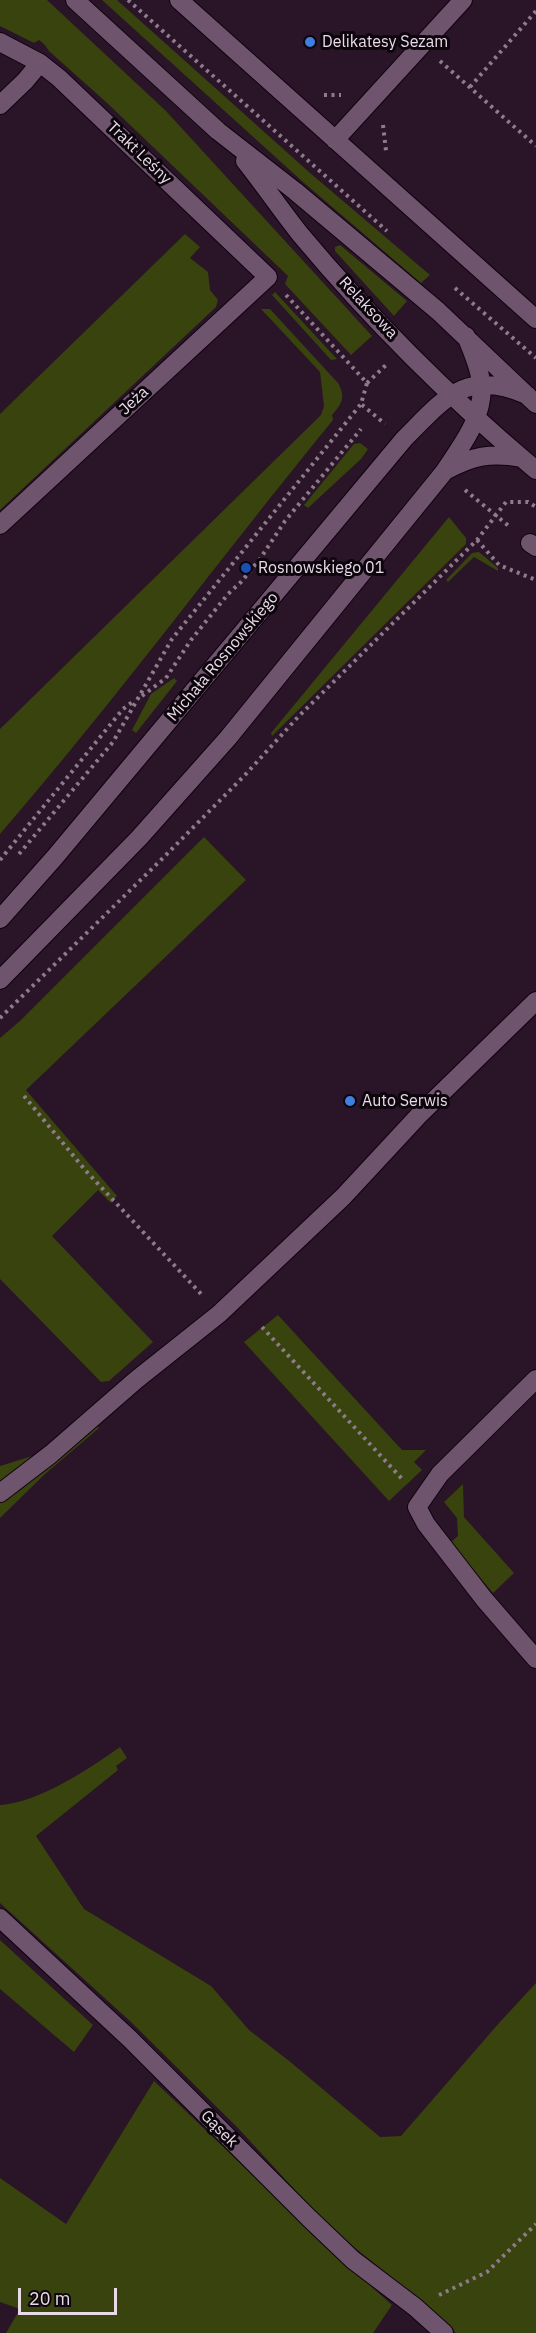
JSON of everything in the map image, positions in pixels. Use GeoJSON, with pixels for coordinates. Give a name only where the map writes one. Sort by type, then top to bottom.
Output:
{"type":"FeatureCollection","features":[{"type":"Feature","properties":{"kind":"street","name":"Relaksowa"},"geometry":{"type":"LineString","coordinates":[[75,0],[218,130],[438,311],[531,399]]}},
{"type":"Feature","properties":{"kind":"street"},"geometry":{"type":"LineString","coordinates":[[179,0],[536,319]]}},
{"type":"Feature","properties":{"kind":"street"},"geometry":{"type":"LineString","coordinates":[[335,140],[463,0]]}},
{"type":"Feature","properties":{"kind":"street","name":"Trakt Leśny"},"geometry":{"type":"LineString","coordinates":[[0,42],[40,63],[59,78],[268,277]]}},
{"type":"Feature","properties":{"kind":"street"},"geometry":{"type":"LineString","coordinates":[[0,105],[40,63]]}},
{"type":"Feature","properties":{"kind":"street","name":"Relaksowa"},"geometry":{"type":"LineString","coordinates":[[218,130],[324,260],[414,357],[476,418],[536,470]]}},
{"type":"Feature","properties":{"kind":"street","name":"Jeża"},"geometry":{"type":"LineString","coordinates":[[0,525],[268,277]]}},
{"type":"Feature","properties":{"kind":"street"},"geometry":{"type":"LineString","coordinates":[[0,980],[139,838],[228,738],[444,472],[476,418],[482,384],[479,368],[466,336]]}},
{"type":"Feature","properties":{"kind":"street","name":"Michała Rosnowskiego"},"geometry":{"type":"LineString","coordinates":[[0,919],[55,857],[404,439],[451,394],[482,384],[508,387],[531,399]]}},
{"type":"Feature","properties":{"kind":"street"},"geometry":{"type":"LineString","coordinates":[[444,472],[459,464],[492,454],[522,458]]}},
{"type":"Feature","properties":{"kind":"street"},"geometry":{"type":"LineString","coordinates":[[0,1493],[51,1454],[136,1380],[219,1314],[343,1197],[421,1113],[536,1001]]}},
{"type":"Feature","properties":{"kind":"street"},"geometry":{"type":"LineString","coordinates":[[536,1379],[440,1474],[419,1503],[426,1524],[484,1599],[536,1659]]}},
{"type":"Feature","properties":{"kind":"street","name":"Gąsek"},"geometry":{"type":"LineString","coordinates":[[0,1918],[130,2039],[309,2218],[353,2259],[415,2307],[444,2333]]}},
{"type":"Feature","properties":{"kind":"path"},"geometry":{"type":"LineString","coordinates":[[128,0],[392,235]]}},
{"type":"Feature","properties":{"kind":"path"},"geometry":{"type":"LineString","coordinates":[[470,87],[536,11]]}},
{"type":"Feature","properties":{"kind":"path"},"geometry":{"type":"LineString","coordinates":[[437,58],[536,146]]}},
{"type":"Feature","properties":{"kind":"path"},"geometry":{"type":"LineString","coordinates":[[315,92],[331,96],[346,93]]}},
{"type":"Feature","properties":{"kind":"path"},"geometry":{"type":"LineString","coordinates":[[268,277],[367,383]]}},
{"type":"Feature","properties":{"kind":"path"},"geometry":{"type":"LineString","coordinates":[[449,283],[536,358]]}},
{"type":"Feature","properties":{"kind":"path"},"geometry":{"type":"LineString","coordinates":[[15,860],[112,742],[172,639],[361,404],[367,383],[391,360]]}},
{"type":"Feature","properties":{"kind":"path"},"geometry":{"type":"LineString","coordinates":[[361,404],[389,427]]}},
{"type":"Feature","properties":{"kind":"path"},"geometry":{"type":"LineString","coordinates":[[0,860],[123,709],[166,678],[191,640],[260,559],[285,521],[361,429]]}},
{"type":"Feature","properties":{"kind":"path"},"geometry":{"type":"LineString","coordinates":[[469,493],[533,545]]}},
{"type":"Feature","properties":{"kind":"path"},"geometry":{"type":"LineString","coordinates":[[0,1018],[164,857],[245,775],[298,717],[477,540],[506,502],[528,502],[536,507]]}},
{"type":"Feature","properties":{"kind":"path"},"geometry":{"type":"LineString","coordinates":[[477,540],[500,565],[536,580]]}},
{"type":"Feature","properties":{"kind":"path"},"geometry":{"type":"LineString","coordinates":[[24,1096],[86,1170],[219,1314]]}},
{"type":"Feature","properties":{"kind":"path"},"geometry":{"type":"LineString","coordinates":[[262,1327],[419,1503]]}},
{"type":"Feature","properties":{"kind":"path"},"geometry":{"type":"LineString","coordinates":[[415,2307],[487,2271],[536,2224]]}},
{"type":"Feature","properties":{"kind":"green space"},"geometry":{"type":"Polygon","coordinates":[[[0,0],[47,0],[166,111],[372,336],[351,355],[285,284],[288,276],[106,102],[39,40],[34,43],[0,26],[0,0]]]}},
{"type":"Feature","properties":{"kind":"green space"},"geometry":{"type":"Polygon","coordinates":[[[102,0],[117,0],[309,172],[430,275],[421,283],[303,182],[102,0]]]}},
{"type":"Feature","properties":{"kind":"green space"},"geometry":{"type":"Polygon","coordinates":[[[185,234],[200,247],[190,258],[208,272],[210,290],[218,300],[216,307],[0,510],[0,414],[185,234]]]}},
{"type":"Feature","properties":{"kind":"green space"},"geometry":{"type":"Polygon","coordinates":[[[340,245],[407,301],[394,316],[335,251],[335,247],[340,245]]]}},
{"type":"Feature","properties":{"kind":"green space"},"geometry":{"type":"Polygon","coordinates":[[[275,292],[337,359],[331,360],[272,295],[275,292]]]}},
{"type":"Feature","properties":{"kind":"green space"},"geometry":{"type":"Polygon","coordinates":[[[261,309],[270,309],[338,383],[342,392],[342,400],[332,415],[333,420],[127,680],[0,834],[0,729],[321,415],[324,406],[320,372],[261,309]]]}},
{"type":"Feature","properties":{"kind":"green space"},"geometry":{"type":"Polygon","coordinates":[[[360,443],[368,449],[361,459],[308,508],[304,505],[354,444],[360,443]]]}},
{"type":"Feature","properties":{"kind":"green space"},"geometry":{"type":"Polygon","coordinates":[[[449,517],[466,538],[466,544],[272,736],[271,733],[449,517]]]}},
{"type":"Feature","properties":{"kind":"green space"},"geometry":{"type":"Polygon","coordinates":[[[479,552],[498,568],[498,571],[474,557],[448,582],[446,580],[472,553],[479,552]]]}},
{"type":"Feature","properties":{"kind":"green space"},"geometry":{"type":"Polygon","coordinates":[[[174,678],[177,681],[136,733],[132,730],[151,694],[174,678]]]}},
{"type":"Feature","properties":{"kind":"green space"},"geometry":{"type":"Polygon","coordinates":[[[204,837],[246,880],[26,1090],[117,1196],[111,1203],[98,1190],[52,1236],[153,1342],[109,1381],[101,1382],[0,1279],[0,1038],[21,1020],[204,837]]]}},
{"type":"Feature","properties":{"kind":"green space"},"geometry":{"type":"Polygon","coordinates":[[[278,1315],[402,1450],[426,1450],[414,1462],[422,1470],[389,1501],[244,1342],[278,1315]]]}},
{"type":"Feature","properties":{"kind":"green space"},"geometry":{"type":"Polygon","coordinates":[[[96,1425],[99,1428],[45,1474],[0,1518],[0,1500],[96,1425]]]}},
{"type":"Feature","properties":{"kind":"green space"},"geometry":{"type":"Polygon","coordinates":[[[32,1456],[0,1486],[0,1466],[32,1456]]]}},
{"type":"Feature","properties":{"kind":"green space"},"geometry":{"type":"Polygon","coordinates":[[[463,1484],[464,1517],[514,1573],[493,1593],[450,1543],[458,1536],[457,1518],[444,1502],[463,1484]]]}},
{"type":"Feature","properties":{"kind":"green space"},"geometry":{"type":"Polygon","coordinates":[[[120,1747],[127,1758],[116,1766],[118,1770],[36,1836],[84,1909],[211,1986],[249,2030],[380,2137],[401,2136],[536,1983],[536,2333],[456,2333],[415,2296],[330,2228],[238,2128],[131,2022],[0,1903],[0,1805],[15,1803],[46,1792],[94,1765],[120,1747]]]}},
{"type":"Feature","properties":{"kind":"green space"},"geometry":{"type":"Polygon","coordinates":[[[0,1940],[93,2025],[74,2052],[0,1989],[0,1940]]]}},
{"type":"Feature","properties":{"kind":"green space"},"geometry":{"type":"Polygon","coordinates":[[[154,2081],[392,2305],[373,2333],[6,2333],[20,2309],[0,2302],[0,2178],[66,2224],[154,2081]]]}},
{"type":"Feature","properties":{"kind":"place","name":"Delikatesy Sezam"},"geometry":{"type":"Point","coordinates":[310,42]}},
{"type":"Feature","properties":{"kind":"place","name":"Rosnowskiego 01"},"geometry":{"type":"Point","coordinates":[246,568]}},
{"type":"Feature","properties":{"kind":"place","name":"Auto Serwis"},"geometry":{"type":"Point","coordinates":[350,1101]}}]}
